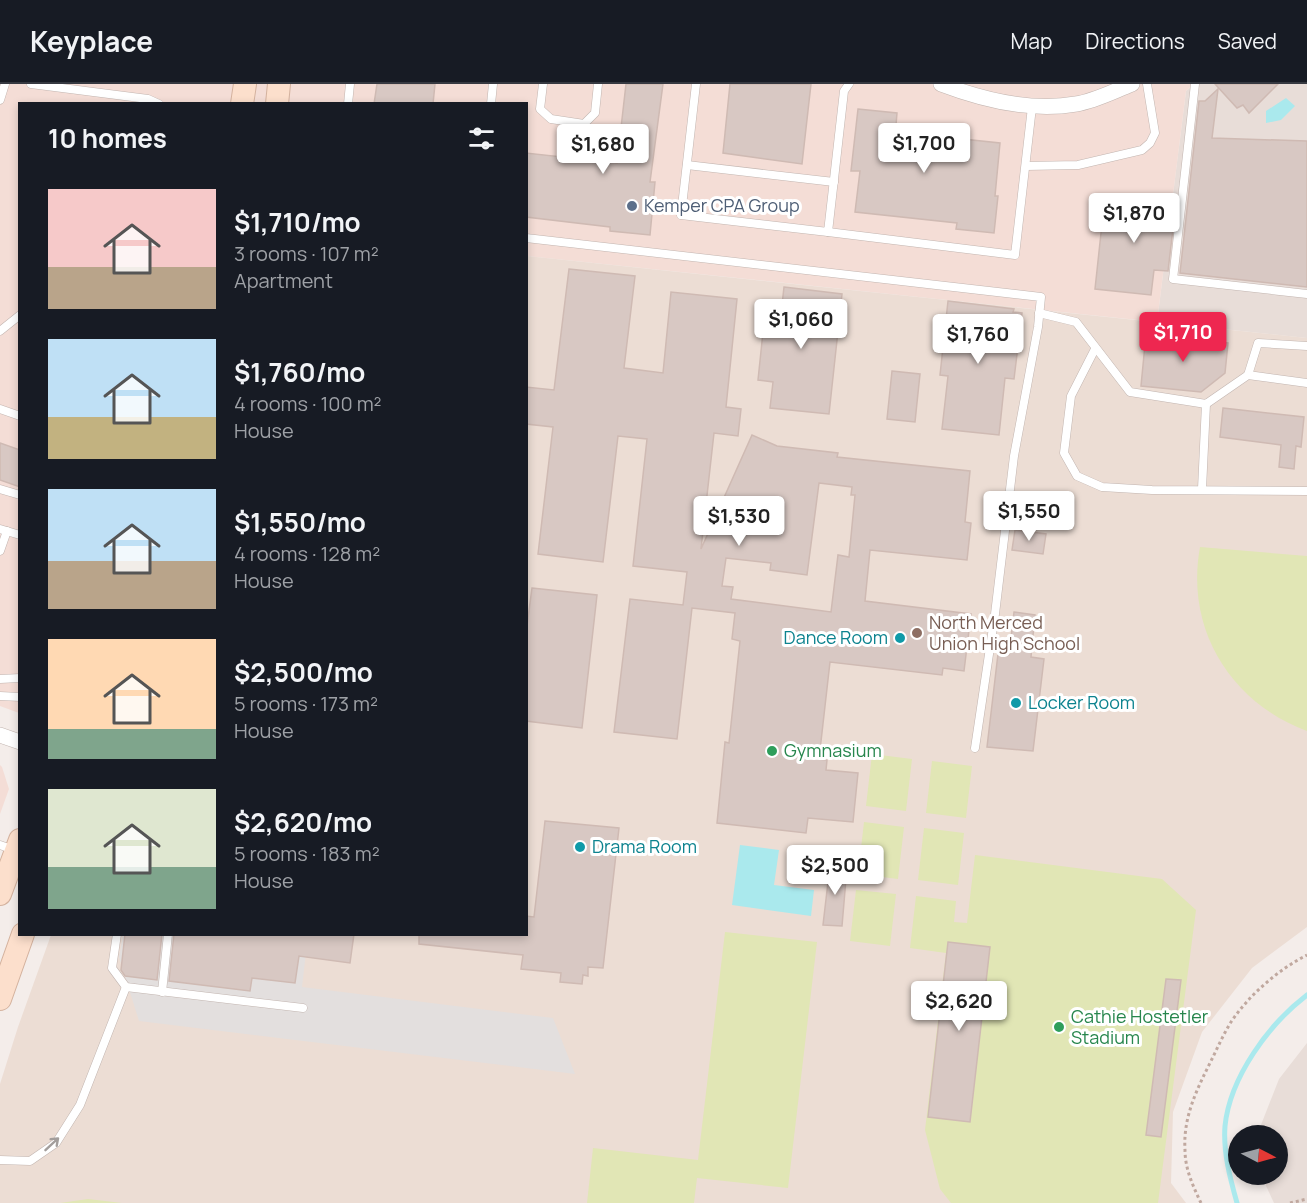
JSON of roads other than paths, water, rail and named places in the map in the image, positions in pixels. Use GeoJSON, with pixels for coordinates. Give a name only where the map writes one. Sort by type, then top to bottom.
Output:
{"type":"FeatureCollection","features":[{"type":"Feature","properties":{"kind":"main road"},"geometry":{"type":"LineString","coordinates":[[242,102],[245,84]]}},
{"type":"Feature","properties":{"kind":"main road"},"geometry":{"type":"LineString","coordinates":[[277,102],[279,84]]}},
{"type":"Feature","properties":{"kind":"main road"},"geometry":{"type":"LineString","coordinates":[[0,894],[12,845]]}},
{"type":"Feature","properties":{"kind":"main road"},"geometry":{"type":"LineString","coordinates":[[0,999],[22,936]]}},
{"type":"Feature","properties":{"kind":"street"},"geometry":{"type":"LineString","coordinates":[[941,84],[962,92],[1032,107],[1077,104],[1132,84]]}},
{"type":"Feature","properties":{"kind":"street"},"geometry":{"type":"LineString","coordinates":[[0,735],[18,741]]}},
{"type":"Feature","properties":{"kind":"lane"},"geometry":{"type":"LineString","coordinates":[[0,100],[4,84]]}},
{"type":"Feature","properties":{"kind":"lane"},"geometry":{"type":"LineString","coordinates":[[31,84],[148,99],[155,102]]}},
{"type":"Feature","properties":{"kind":"lane"},"geometry":{"type":"LineString","coordinates":[[348,102],[350,84]]}},
{"type":"Feature","properties":{"kind":"lane"},"geometry":{"type":"LineString","coordinates":[[491,102],[493,84]]}},
{"type":"Feature","properties":{"kind":"lane"},"geometry":{"type":"LineString","coordinates":[[543,84],[540,109],[551,119],[584,124],[595,113],[598,84]]}},
{"type":"Feature","properties":{"kind":"lane"},"geometry":{"type":"LineString","coordinates":[[696,84],[681,215],[1015,255],[1032,107]]}},
{"type":"Feature","properties":{"kind":"lane"},"geometry":{"type":"LineString","coordinates":[[828,232],[844,91],[849,84]]}},
{"type":"Feature","properties":{"kind":"lane"},"geometry":{"type":"LineString","coordinates":[[1026,166],[1078,165],[1143,150],[1155,133],[1147,84]]}},
{"type":"Feature","properties":{"kind":"lane"},"geometry":{"type":"LineString","coordinates":[[1195,84],[1173,279],[1307,294]]}},
{"type":"Feature","properties":{"kind":"lane"},"geometry":{"type":"LineString","coordinates":[[687,165],[834,182]]}},
{"type":"Feature","properties":{"kind":"lane"},"geometry":{"type":"LineString","coordinates":[[528,238],[1041,297],[1014,456],[995,614],[975,748]]}},
{"type":"Feature","properties":{"kind":"lane"},"geometry":{"type":"LineString","coordinates":[[1040,313],[1076,322],[1130,392],[1206,404],[1248,375],[1258,343],[1307,346]]}},
{"type":"Feature","properties":{"kind":"lane"},"geometry":{"type":"LineString","coordinates":[[0,331],[18,317]]}},
{"type":"Feature","properties":{"kind":"lane"},"geometry":{"type":"LineString","coordinates":[[1095,349],[1071,396],[1064,453],[1077,476],[1102,487],[1152,490],[1307,491]]}},
{"type":"Feature","properties":{"kind":"lane"},"geometry":{"type":"LineString","coordinates":[[1248,375],[1307,383]]}},
{"type":"Feature","properties":{"kind":"lane"},"geometry":{"type":"LineString","coordinates":[[1202,489],[1206,404]]}},
{"type":"Feature","properties":{"kind":"lane"},"geometry":{"type":"LineString","coordinates":[[0,409],[18,415]]}},
{"type":"Feature","properties":{"kind":"lane"},"geometry":{"type":"LineString","coordinates":[[0,489],[18,494]]}},
{"type":"Feature","properties":{"kind":"lane"},"geometry":{"type":"LineString","coordinates":[[0,551],[4,530]]}},
{"type":"Feature","properties":{"kind":"lane"},"geometry":{"type":"LineString","coordinates":[[0,679],[18,678]]}},
{"type":"Feature","properties":{"kind":"lane"},"geometry":{"type":"LineString","coordinates":[[0,696],[18,697]]}},
{"type":"Feature","properties":{"kind":"lane"},"geometry":{"type":"LineString","coordinates":[[117,936],[112,968],[126,987],[303,1008]]}},
{"type":"Feature","properties":{"kind":"lane"},"geometry":{"type":"LineString","coordinates":[[162,992],[168,936]]}},
{"type":"Feature","properties":{"kind":"lane"},"geometry":{"type":"LineString","coordinates":[[0,1160],[30,1161],[56,1143],[80,1105],[126,987]]}},
{"type":"Feature","properties":{"kind":"water"},"geometry":{"type":"Polygon","coordinates":[[[1286,98],[1295,106],[1281,120],[1266,123],[1266,111],[1286,98]]]}},
{"type":"Feature","properties":{"kind":"water"},"geometry":{"type":"Polygon","coordinates":[[[740,845],[779,850],[774,885],[814,890],[811,916],[732,905],[740,845]]]}},
{"type":"Feature","properties":{"kind":"waterway"},"geometry":{"type":"LineString","coordinates":[[1237,1203],[1225,1145],[1228,1107],[1243,1071],[1254,1053],[1279,1021],[1307,995]]}},
{"type":"Feature","properties":{"kind":"place","name":"Kemper CPA Group"},"geometry":{"type":"Point","coordinates":[632,206]}},
{"type":"Feature","properties":{"kind":"place","name":"North Merced Union High School"},"geometry":{"type":"Point","coordinates":[917,633]}},
{"type":"Feature","properties":{"kind":"place","name":"Dance Room"},"geometry":{"type":"Point","coordinates":[900,638]}},
{"type":"Feature","properties":{"kind":"place","name":"Locker Room"},"geometry":{"type":"Point","coordinates":[1016,703]}},
{"type":"Feature","properties":{"kind":"place","name":"Gymnasium"},"geometry":{"type":"Point","coordinates":[772,751]}},
{"type":"Feature","properties":{"kind":"place","name":"Drama Room"},"geometry":{"type":"Point","coordinates":[580,847]}},
{"type":"Feature","properties":{"kind":"place","name":"Cathie Hostetler Stadium"},"geometry":{"type":"Point","coordinates":[1059,1027]}}]}
